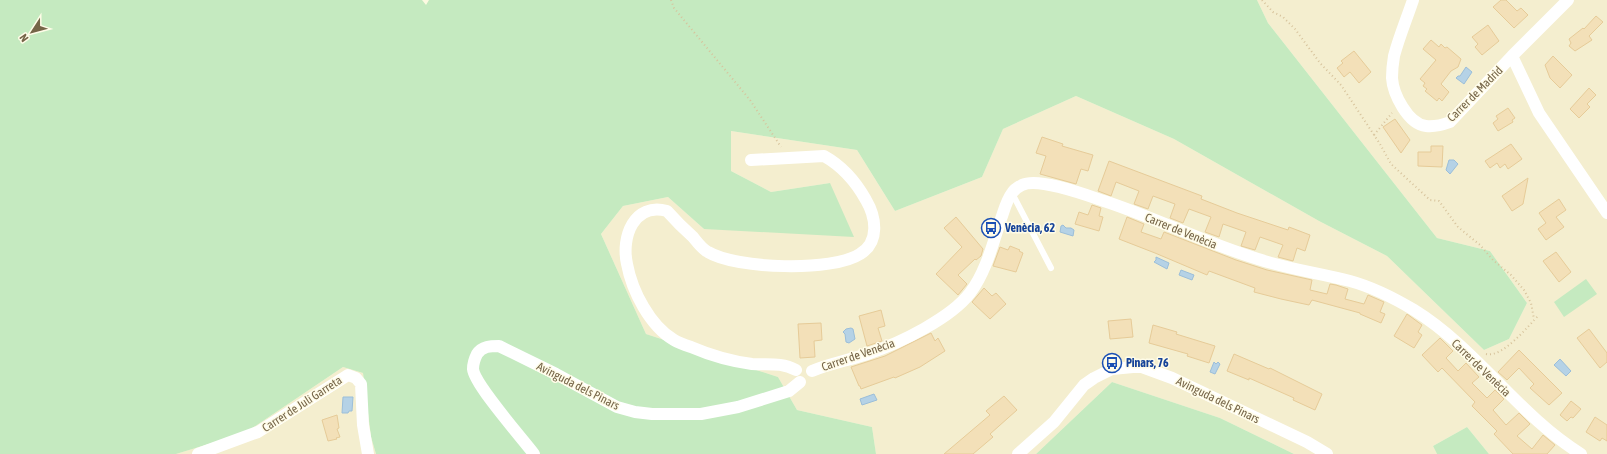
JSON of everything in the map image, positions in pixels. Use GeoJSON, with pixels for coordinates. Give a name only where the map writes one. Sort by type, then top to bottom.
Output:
{"type":"FeatureCollection","features":[{"type":"Feature","properties":{"kind":"street","name":"Carrer de Madrid"},"geometry":{"type":"LineString","coordinates":[[1413,0],[1394,57],[1392,79],[1405,111],[1413,120],[1424,126],[1438,126],[1450,122],[1512,56],[1568,0]]}},
{"type":"Feature","properties":{"kind":"street"},"geometry":{"type":"LineString","coordinates":[[1512,56],[1539,113],[1607,213]]}},
{"type":"Feature","properties":{"kind":"street"},"geometry":{"type":"LineString","coordinates":[[751,160],[824,156],[844,170],[871,208],[875,224],[871,241],[867,248],[860,254],[837,262],[783,266],[739,262],[707,252],[667,211],[658,209],[649,210],[639,215],[633,222],[626,245],[627,264],[642,304],[660,330],[674,341],[718,358],[752,364],[778,364],[796,370]]}},
{"type":"Feature","properties":{"kind":"street","name":"Carrer de Venècia"},"geometry":{"type":"LineString","coordinates":[[812,371],[829,364],[870,354],[887,347],[910,336],[952,311],[970,293],[982,273],[1006,204],[1012,192],[1025,183],[1034,182],[1078,193],[1123,208],[1218,247],[1299,271],[1351,281],[1381,293],[1416,312],[1450,338],[1517,403],[1548,430],[1582,454]]}},
{"type":"Feature","properties":{"kind":"street","name":"Avinguda dels Pinars"},"geometry":{"type":"LineString","coordinates":[[534,454],[480,386],[473,369],[478,352],[484,348],[499,346],[556,374],[617,407],[635,412],[652,414],[701,414],[738,407],[789,391],[800,382]]}},
{"type":"Feature","properties":{"kind":"street"},"geometry":{"type":"LineString","coordinates":[[800,366],[805,366],[812,371],[812,377],[808,381],[800,382],[796,378],[796,370],[800,366]]}},
{"type":"Feature","properties":{"kind":"street","name":"Avinguda dels Pinars"},"geometry":{"type":"LineString","coordinates":[[1018,454],[1054,422],[1089,382],[1112,369],[1133,367],[1142,367],[1172,378],[1300,439],[1327,454]]}},
{"type":"Feature","properties":{"kind":"street","name":"Carrer de Juli Garreta"},"geometry":{"type":"LineString","coordinates":[[198,454],[258,432],[348,375],[356,378],[361,384],[363,425],[368,454]]}},
{"type":"Feature","properties":{"kind":"lane"},"geometry":{"type":"LineString","coordinates":[[1012,192],[1051,268]]}},
{"type":"Feature","properties":{"kind":"path"},"geometry":{"type":"LineString","coordinates":[[671,0],[674,8],[750,100],[788,158]]}},
{"type":"Feature","properties":{"kind":"path"},"geometry":{"type":"LineString","coordinates":[[1262,0],[1272,12],[1283,17],[1295,29],[1320,62],[1341,85],[1391,164],[1430,200],[1439,201],[1458,227],[1480,245],[1524,290],[1530,303],[1534,319]]}},
{"type":"Feature","properties":{"kind":"path"},"geometry":{"type":"LineString","coordinates":[[1374,135],[1401,103]]}},
{"type":"Feature","properties":{"kind":"path"},"geometry":{"type":"LineString","coordinates":[[1484,353],[1495,354],[1507,347],[1538,315]]}},
{"type":"Feature","properties":{"kind":"shaded area"},"geometry":{"type":"Polygon","coordinates":[[[1257,0],[1607,0],[1607,454],[1489,454],[1467,427],[1433,446],[1437,454],[1294,454],[1220,418],[1112,382],[1036,454],[876,454],[872,427],[797,410],[778,377],[646,334],[601,234],[623,206],[668,197],[704,229],[830,183],[771,192],[731,171],[731,131],[857,150],[895,211],[982,177],[1003,129],[1076,96],[1174,139],[1319,221],[1387,256],[1484,350],[1509,339],[1527,303],[1490,251],[1437,238],[1268,23],[1257,0]]]}},
{"type":"Feature","properties":{"kind":"shaded area"},"geometry":{"type":"Polygon","coordinates":[[[343,367],[363,373],[371,437],[376,454],[176,454],[245,433],[343,367]]]}},
{"type":"Feature","properties":{"kind":"green space"},"geometry":{"type":"Polygon","coordinates":[[[0,0],[422,0],[426,5],[429,0],[1257,0],[1268,23],[1437,238],[1490,251],[1527,303],[1509,339],[1484,350],[1387,256],[1319,221],[1174,139],[1076,96],[1003,129],[982,177],[895,211],[857,150],[731,131],[731,171],[771,192],[830,183],[854,237],[704,229],[668,197],[623,206],[601,234],[646,334],[778,377],[797,410],[872,427],[876,454],[376,454],[371,437],[363,373],[343,367],[245,433],[176,454],[0,454],[0,0]]]}},
{"type":"Feature","properties":{"kind":"green space"},"geometry":{"type":"Polygon","coordinates":[[[1586,279],[1597,294],[1564,317],[1554,302],[1586,279]]]}},
{"type":"Feature","properties":{"kind":"green space"},"geometry":{"type":"Polygon","coordinates":[[[1112,382],[1220,418],[1294,454],[1036,454],[1112,382]]]}},
{"type":"Feature","properties":{"kind":"green space"},"geometry":{"type":"Polygon","coordinates":[[[1467,427],[1489,454],[1437,454],[1433,446],[1467,427]]]}},
{"type":"Feature","properties":{"kind":"water"},"geometry":{"type":"Polygon","coordinates":[[[1466,67],[1472,72],[1464,84],[1456,78],[1460,76],[1466,67]]]}},
{"type":"Feature","properties":{"kind":"water"},"geometry":{"type":"Polygon","coordinates":[[[1449,160],[1454,160],[1458,164],[1450,174],[1446,170],[1449,160]]]}},
{"type":"Feature","properties":{"kind":"water"},"geometry":{"type":"Polygon","coordinates":[[[1063,225],[1066,228],[1071,228],[1074,230],[1073,236],[1060,232],[1061,226],[1063,225]]]}},
{"type":"Feature","properties":{"kind":"water"},"geometry":{"type":"Polygon","coordinates":[[[1156,257],[1169,263],[1167,269],[1154,262],[1156,257]]]}},
{"type":"Feature","properties":{"kind":"water"},"geometry":{"type":"Polygon","coordinates":[[[1181,270],[1194,275],[1192,280],[1179,275],[1181,270]]]}},
{"type":"Feature","properties":{"kind":"water"},"geometry":{"type":"Polygon","coordinates":[[[846,329],[853,329],[855,339],[849,343],[846,342],[845,334],[843,332],[846,329]]]}},
{"type":"Feature","properties":{"kind":"water"},"geometry":{"type":"Polygon","coordinates":[[[1560,359],[1571,371],[1566,376],[1554,365],[1560,359]]]}},
{"type":"Feature","properties":{"kind":"water"},"geometry":{"type":"Polygon","coordinates":[[[1214,362],[1216,364],[1218,362],[1220,364],[1215,374],[1210,372],[1214,362]]]}},
{"type":"Feature","properties":{"kind":"water"},"geometry":{"type":"Polygon","coordinates":[[[874,394],[877,400],[862,405],[860,399],[874,394]]]}},
{"type":"Feature","properties":{"kind":"water"},"geometry":{"type":"Polygon","coordinates":[[[343,397],[353,397],[352,411],[349,411],[348,413],[342,413],[343,397]]]}},
{"type":"Feature","properties":{"kind":"building"},"geometry":{"type":"Polygon","coordinates":[[[1501,0],[1506,0],[1517,11],[1521,8],[1528,15],[1514,28],[1493,7],[1501,0]]]}},
{"type":"Feature","properties":{"kind":"building"},"geometry":{"type":"Polygon","coordinates":[[[1596,16],[1603,22],[1589,36],[1592,40],[1575,51],[1569,46],[1571,43],[1569,39],[1583,28],[1584,29],[1596,16]]]}},
{"type":"Feature","properties":{"kind":"building"},"geometry":{"type":"Polygon","coordinates":[[[1488,25],[1499,41],[1482,55],[1475,47],[1478,44],[1472,37],[1488,25]]]}},
{"type":"Feature","properties":{"kind":"building"},"geometry":{"type":"Polygon","coordinates":[[[1431,40],[1439,47],[1441,44],[1445,48],[1447,47],[1461,59],[1458,67],[1451,71],[1441,84],[1449,92],[1442,101],[1439,98],[1437,101],[1425,91],[1427,89],[1423,86],[1425,83],[1420,79],[1436,60],[1423,49],[1431,40]]]}},
{"type":"Feature","properties":{"kind":"building"},"geometry":{"type":"Polygon","coordinates":[[[1354,51],[1371,72],[1359,83],[1350,72],[1344,77],[1337,68],[1343,63],[1341,61],[1354,51]]]}},
{"type":"Feature","properties":{"kind":"building"},"geometry":{"type":"Polygon","coordinates":[[[1553,56],[1572,75],[1560,88],[1550,78],[1545,65],[1553,56]]]}},
{"type":"Feature","properties":{"kind":"building"},"geometry":{"type":"Polygon","coordinates":[[[1589,88],[1596,95],[1587,104],[1590,107],[1579,118],[1570,109],[1589,88]]]}},
{"type":"Feature","properties":{"kind":"building"},"geometry":{"type":"Polygon","coordinates":[[[1508,108],[1515,118],[1512,120],[1513,122],[1498,131],[1493,123],[1498,119],[1496,116],[1508,108]]]}},
{"type":"Feature","properties":{"kind":"building"},"geometry":{"type":"Polygon","coordinates":[[[1395,119],[1410,140],[1401,153],[1383,127],[1395,119]]]}},
{"type":"Feature","properties":{"kind":"building"},"geometry":{"type":"Polygon","coordinates":[[[1042,137],[1063,144],[1062,146],[1093,155],[1088,171],[1081,169],[1076,184],[1040,174],[1046,156],[1036,153],[1042,137]]]}},
{"type":"Feature","properties":{"kind":"building"},"geometry":{"type":"Polygon","coordinates":[[[1511,144],[1522,159],[1508,169],[1505,164],[1500,168],[1497,163],[1490,168],[1485,161],[1511,144]]]}},
{"type":"Feature","properties":{"kind":"building"},"geometry":{"type":"Polygon","coordinates":[[[1431,146],[1443,146],[1442,167],[1418,166],[1418,152],[1431,152],[1431,146]]]}},
{"type":"Feature","properties":{"kind":"building"},"geometry":{"type":"Polygon","coordinates":[[[1109,161],[1202,196],[1201,199],[1237,213],[1288,230],[1289,227],[1310,235],[1305,251],[1297,248],[1293,261],[1278,257],[1283,245],[1260,237],[1255,250],[1241,246],[1246,232],[1223,224],[1219,237],[1205,232],[1211,217],[1189,209],[1183,223],[1170,218],[1175,204],[1153,196],[1148,209],[1134,204],[1139,191],[1116,182],[1111,196],[1098,191],[1109,161]]]}},
{"type":"Feature","properties":{"kind":"building"},"geometry":{"type":"Polygon","coordinates":[[[1528,178],[1523,204],[1512,211],[1502,196],[1528,178]]]}},
{"type":"Feature","properties":{"kind":"building"},"geometry":{"type":"Polygon","coordinates":[[[1559,199],[1566,210],[1556,217],[1564,227],[1546,240],[1538,229],[1546,223],[1539,213],[1559,199]]]}},
{"type":"Feature","properties":{"kind":"building"},"geometry":{"type":"Polygon","coordinates":[[[1092,205],[1101,208],[1099,216],[1103,217],[1099,231],[1075,224],[1079,212],[1088,215],[1092,205]]]}},
{"type":"Feature","properties":{"kind":"building"},"geometry":{"type":"Polygon","coordinates":[[[956,217],[983,249],[981,256],[976,260],[975,259],[958,275],[967,284],[958,295],[936,274],[962,247],[944,228],[956,217]]]}},
{"type":"Feature","properties":{"kind":"building"},"geometry":{"type":"Polygon","coordinates":[[[1127,217],[1144,224],[1141,232],[1161,239],[1164,232],[1236,260],[1267,270],[1312,280],[1310,290],[1327,294],[1330,284],[1336,285],[1348,289],[1345,299],[1364,304],[1368,295],[1384,302],[1380,312],[1385,314],[1381,323],[1360,313],[1312,300],[1309,305],[1254,292],[1255,288],[1209,271],[1207,275],[1119,239],[1127,217]]]}},
{"type":"Feature","properties":{"kind":"building"},"geometry":{"type":"Polygon","coordinates":[[[1010,246],[1020,250],[1019,251],[1023,253],[1016,272],[993,266],[1000,247],[1008,250],[1010,246]]]}},
{"type":"Feature","properties":{"kind":"building"},"geometry":{"type":"Polygon","coordinates":[[[1556,252],[1571,272],[1559,282],[1543,261],[1556,252]]]}},
{"type":"Feature","properties":{"kind":"building"},"geometry":{"type":"Polygon","coordinates":[[[984,288],[992,296],[996,293],[1006,304],[990,319],[972,302],[984,288]]]}},
{"type":"Feature","properties":{"kind":"building"},"geometry":{"type":"Polygon","coordinates":[[[881,310],[885,326],[878,328],[882,341],[867,346],[859,316],[881,310]]]}},
{"type":"Feature","properties":{"kind":"building"},"geometry":{"type":"Polygon","coordinates":[[[1407,314],[1422,325],[1418,332],[1422,335],[1414,348],[1394,336],[1407,314]]]}},
{"type":"Feature","properties":{"kind":"building"},"geometry":{"type":"Polygon","coordinates":[[[1131,319],[1133,337],[1110,339],[1108,321],[1131,319]]]}},
{"type":"Feature","properties":{"kind":"building"},"geometry":{"type":"Polygon","coordinates":[[[821,323],[822,340],[814,341],[815,357],[800,358],[798,324],[821,323]]]}},
{"type":"Feature","properties":{"kind":"building"},"geometry":{"type":"Polygon","coordinates":[[[1153,325],[1215,346],[1209,363],[1187,356],[1188,354],[1149,343],[1153,325]]]}},
{"type":"Feature","properties":{"kind":"building"},"geometry":{"type":"Polygon","coordinates":[[[1589,329],[1607,353],[1607,362],[1600,368],[1577,338],[1589,329]]]}},
{"type":"Feature","properties":{"kind":"building"},"geometry":{"type":"Polygon","coordinates":[[[931,333],[935,341],[938,338],[945,351],[920,367],[895,378],[894,377],[861,389],[851,367],[885,356],[931,333]]]}},
{"type":"Feature","properties":{"kind":"building"},"geometry":{"type":"Polygon","coordinates":[[[1440,338],[1453,351],[1446,358],[1458,371],[1466,363],[1479,377],[1472,383],[1487,398],[1495,390],[1504,399],[1493,410],[1506,425],[1519,413],[1530,424],[1517,436],[1532,449],[1543,435],[1555,445],[1547,454],[1513,454],[1494,434],[1497,431],[1472,406],[1475,402],[1442,368],[1438,372],[1422,355],[1440,338]]]}},
{"type":"Feature","properties":{"kind":"building"},"geometry":{"type":"Polygon","coordinates":[[[1519,350],[1562,393],[1549,405],[1530,388],[1534,384],[1519,368],[1507,380],[1498,372],[1519,350]]]}},
{"type":"Feature","properties":{"kind":"building"},"geometry":{"type":"Polygon","coordinates":[[[1234,354],[1269,369],[1270,368],[1322,394],[1315,410],[1293,400],[1294,398],[1249,378],[1249,380],[1227,371],[1234,354]]]}},
{"type":"Feature","properties":{"kind":"building"},"geometry":{"type":"Polygon","coordinates":[[[1004,396],[1017,410],[990,434],[993,437],[973,454],[944,454],[990,415],[986,411],[1004,396]]]}},
{"type":"Feature","properties":{"kind":"building"},"geometry":{"type":"Polygon","coordinates":[[[1571,401],[1581,409],[1573,418],[1571,417],[1567,421],[1560,415],[1571,401]]]}},
{"type":"Feature","properties":{"kind":"building"},"geometry":{"type":"Polygon","coordinates":[[[337,415],[339,428],[337,429],[340,437],[328,441],[322,420],[337,415]]]}},
{"type":"Feature","properties":{"kind":"building"},"geometry":{"type":"Polygon","coordinates":[[[1595,417],[1607,425],[1607,441],[1602,438],[1600,441],[1586,432],[1595,417]]]}},
{"type":"Feature","properties":{"kind":"place","name":"Venècia, 62"},"geometry":{"type":"Point","coordinates":[991,228]}},
{"type":"Feature","properties":{"kind":"place","name":"Pinars, 76"},"geometry":{"type":"Point","coordinates":[1112,363]}}]}
